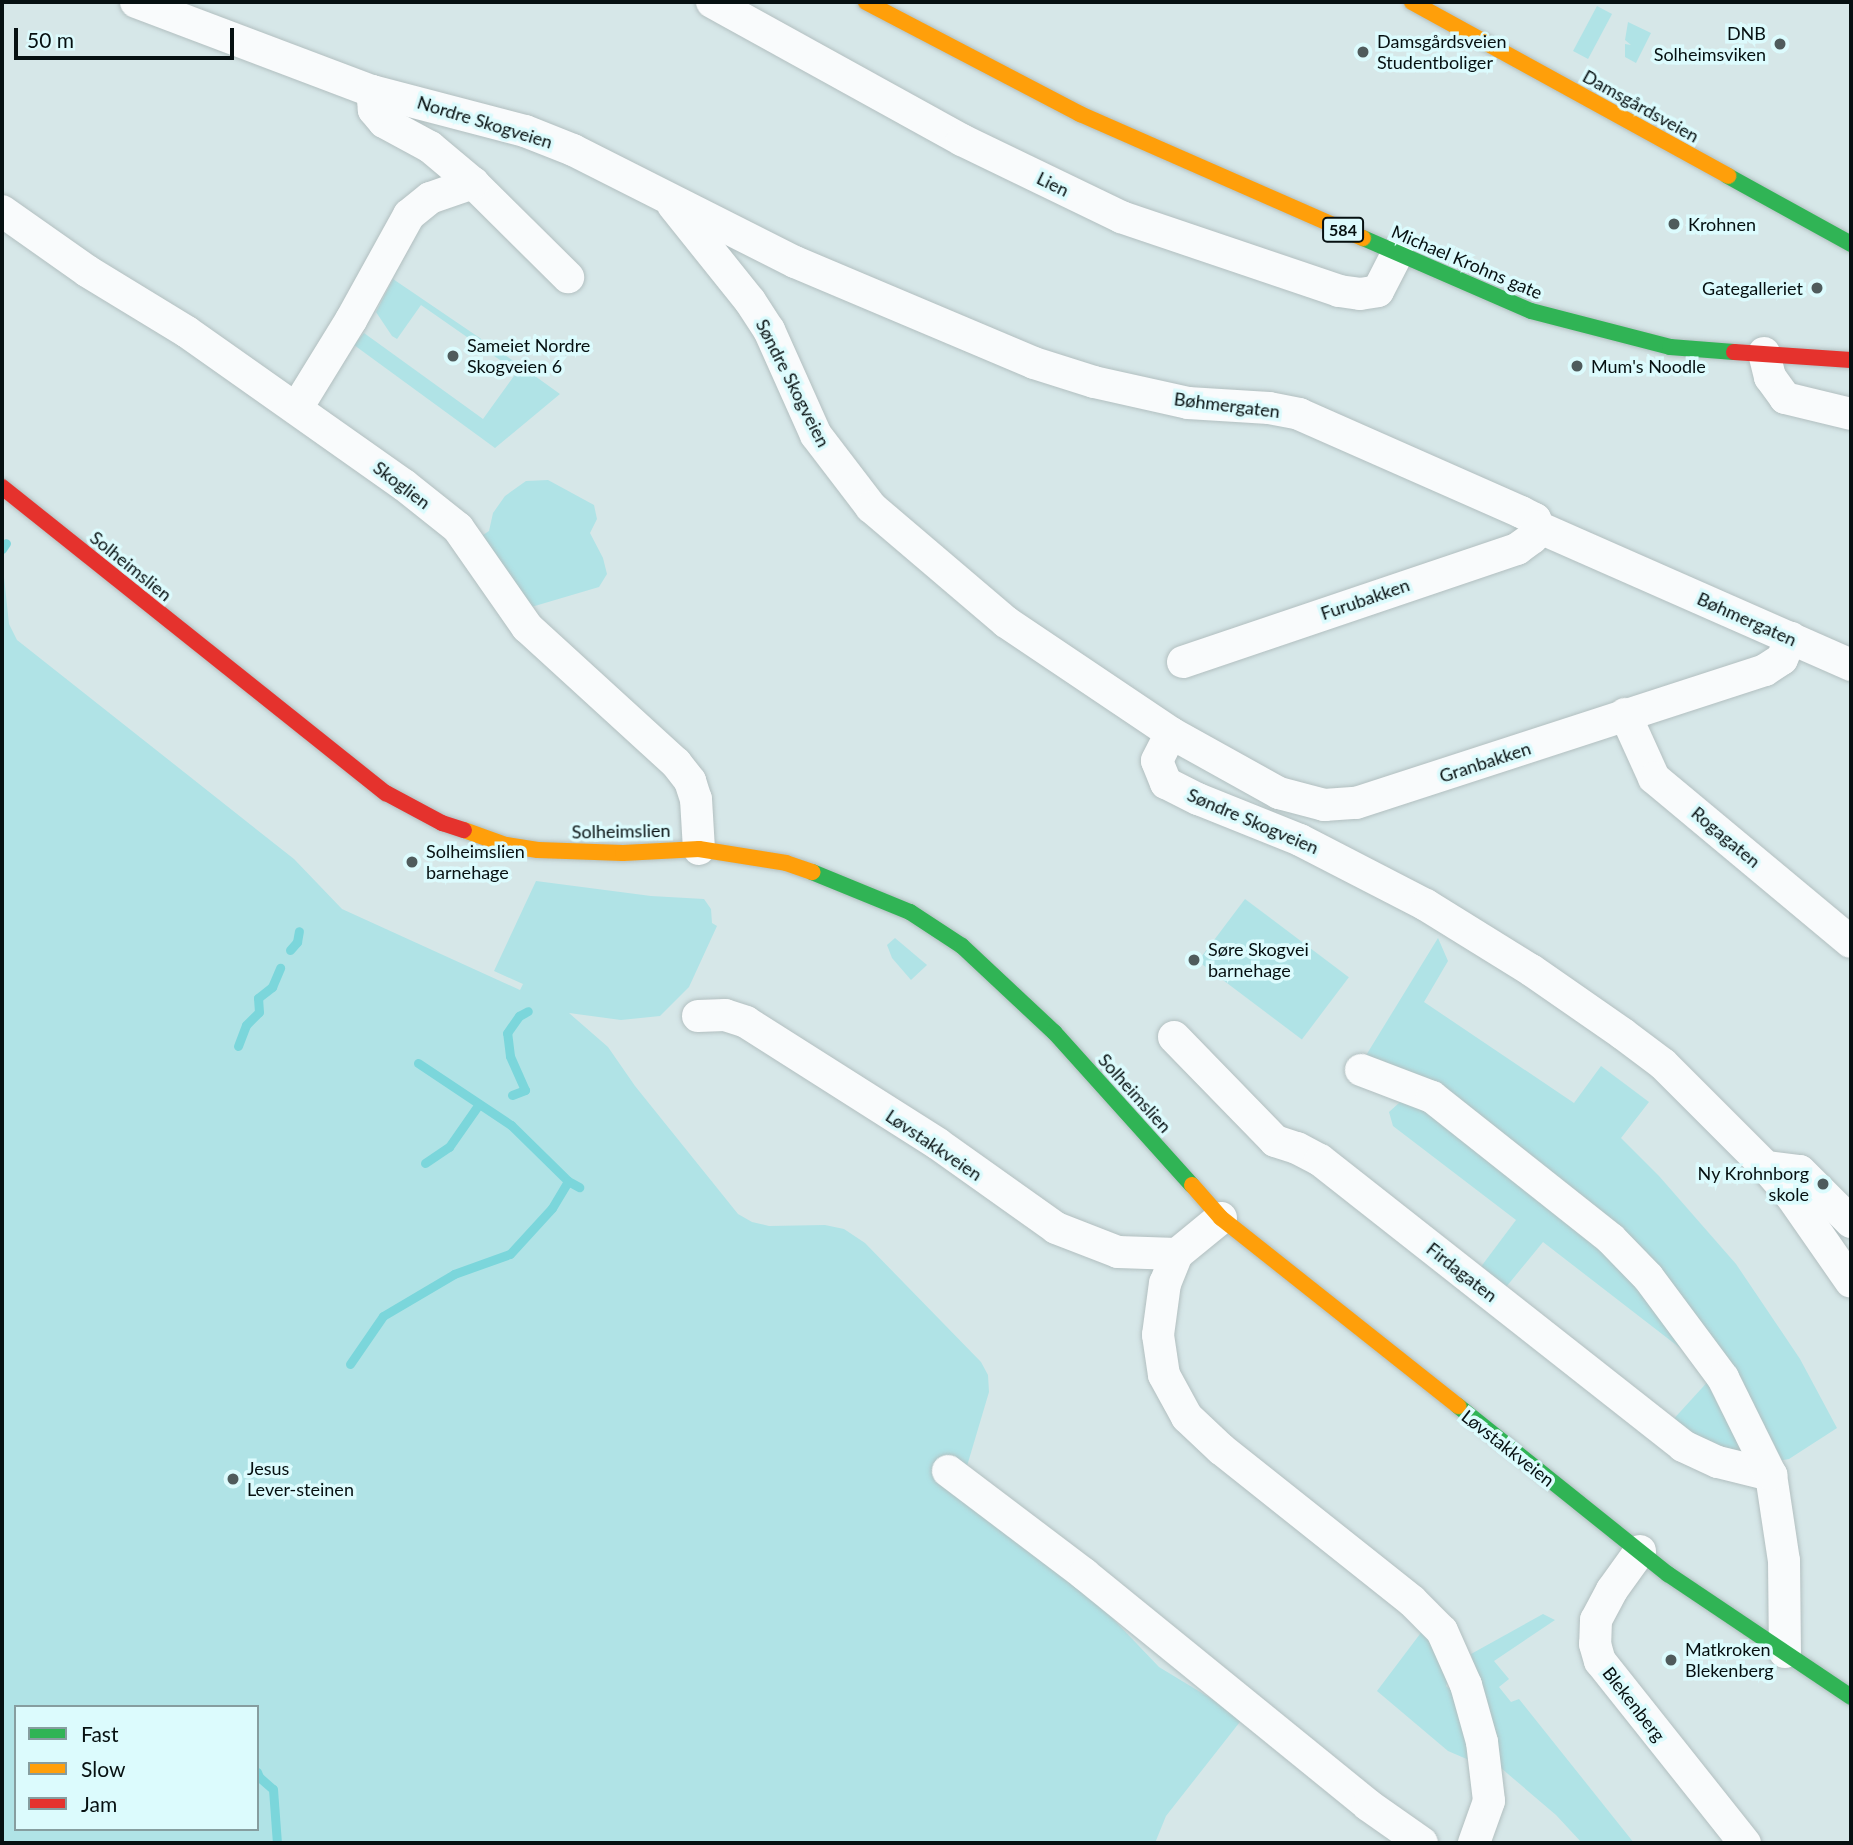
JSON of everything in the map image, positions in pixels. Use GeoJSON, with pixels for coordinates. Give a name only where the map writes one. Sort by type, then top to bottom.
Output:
{"type":"FeatureCollection","features":[{"type":"Feature","properties":{"kind":"street","name":"Nordre Skogveien"},"geometry":{"type":"LineString","coordinates":[[136,2],[372,91],[525,131],[573,150],[670,201]]}},
{"type":"Feature","properties":{"kind":"street","name":"Lien"},"geometry":{"type":"LineString","coordinates":[[712,2],[962,140],[1121,217],[1326,287],[1360,295],[1378,291],[1397,254]]}},
{"type":"Feature","properties":{"kind":"street","name":"Michael Krohns gate"},"geometry":{"type":"LineString","coordinates":[[866,2],[981,65],[1080,114],[1531,311],[1607,333],[1670,346],[1851,360]]}},
{"type":"Feature","properties":{"kind":"street","name":"Damsgårdsveien"},"geometry":{"type":"LineString","coordinates":[[1412,2],[1851,244]]}},
{"type":"Feature","properties":{"kind":"street","name":"Nordre Skogveien"},"geometry":{"type":"LineString","coordinates":[[372,91],[374,110],[384,122],[430,147],[472,183],[568,277]]}},
{"type":"Feature","properties":{"kind":"street"},"geometry":{"type":"LineString","coordinates":[[303,398],[351,320],[409,215],[430,198],[472,183]]}},
{"type":"Feature","properties":{"kind":"street","name":"Bøhmergaten"},"geometry":{"type":"LineString","coordinates":[[670,201],[795,262],[1034,363],[1094,382],[1188,402],[1269,408],[1299,414],[1521,512],[1535,519],[1538,527],[1851,665]]}},
{"type":"Feature","properties":{"kind":"street","name":"Søndre Skogveien"},"geometry":{"type":"LineString","coordinates":[[670,201],[750,301],[769,330],[816,435],[871,507],[1006,622],[1171,733],[1157,761],[1166,783],[1198,799],[1300,840],[1368,874],[1531,970],[1663,1064],[1766,1167],[1792,1197],[1851,1282]]}},
{"type":"Feature","properties":{"kind":"street","name":"Skoglien"},"geometry":{"type":"LineString","coordinates":[[2,211],[87,271],[209,348],[404,485],[458,528],[527,626],[676,763],[690,781],[696,799],[699,849]]}},
{"type":"Feature","properties":{"kind":"street"},"geometry":{"type":"LineString","coordinates":[[1764,353],[1770,377],[1785,398],[1851,414]]}},
{"type":"Feature","properties":{"kind":"street","name":"Solheimslien"},"geometry":{"type":"LineString","coordinates":[[2,487],[386,793],[442,823],[506,845],[538,850],[623,853],[699,849],[786,863],[848,884],[910,912],[962,946],[1054,1032],[1221,1218]]}},
{"type":"Feature","properties":{"kind":"street","name":"Furubakken"},"geometry":{"type":"LineString","coordinates":[[1183,662],[1517,549],[1532,538],[1538,527]]}},
{"type":"Feature","properties":{"kind":"street","name":"Granbakken"},"geometry":{"type":"LineString","coordinates":[[1171,733],[1279,793],[1331,806],[1374,798],[1765,670],[1782,659],[1791,638]]}},
{"type":"Feature","properties":{"kind":"street","name":"Rogagaten"},"geometry":{"type":"LineString","coordinates":[[1625,714],[1654,778],[1851,942]]}},
{"type":"Feature","properties":{"kind":"street","name":"Løvstakkveien"},"geometry":{"type":"LineString","coordinates":[[698,1016],[725,1014],[746,1022],[937,1144],[1056,1228],[1118,1252],[1177,1254]]}},
{"type":"Feature","properties":{"kind":"street","name":"Firdagaten"},"geometry":{"type":"LineString","coordinates":[[1174,1037],[1275,1141],[1297,1148],[1320,1160],[1683,1446],[1718,1462],[1772,1475]]}},
{"type":"Feature","properties":{"kind":"street"},"geometry":{"type":"LineString","coordinates":[[1361,1070],[1432,1097],[1611,1239],[1648,1277],[1723,1378],[1772,1475],[1784,1561],[1785,1652]]}},
{"type":"Feature","properties":{"kind":"street"},"geometry":{"type":"LineString","coordinates":[[1766,1167],[1800,1171],[1851,1222]]}},
{"type":"Feature","properties":{"kind":"street"},"geometry":{"type":"LineString","coordinates":[[1221,1218],[1177,1254],[1160,1306],[1158,1335],[1164,1375],[1186,1417],[1221,1449],[1412,1601],[1442,1632],[1454,1654],[1477,1723],[1485,1763],[1489,1801],[1474,1843]]}},
{"type":"Feature","properties":{"kind":"street","name":"Løvstakkveien"},"geometry":{"type":"LineString","coordinates":[[1221,1218],[1640,1551],[1851,1697]]}},
{"type":"Feature","properties":{"kind":"street"},"geometry":{"type":"LineString","coordinates":[[948,1471],[1084,1574],[1368,1805],[1422,1843]]}},
{"type":"Feature","properties":{"kind":"street","name":"Blekenberg"},"geometry":{"type":"LineString","coordinates":[[1640,1551],[1612,1590],[1596,1620],[1595,1644],[1600,1661],[1745,1843]]}},
{"type":"Feature","properties":{"kind":"shaded area"},"geometry":{"type":"Polygon","coordinates":[[[1597,6],[1612,14],[1588,59],[1573,51],[1597,6]]]}},
{"type":"Feature","properties":{"kind":"shaded area"},"geometry":{"type":"Polygon","coordinates":[[[1628,22],[1651,33],[1636,63],[1625,57],[1625,44],[1631,45],[1625,40],[1628,22]]]}},
{"type":"Feature","properties":{"kind":"shaded area"},"geometry":{"type":"Polygon","coordinates":[[[393,279],[560,394],[495,448],[354,345],[364,333],[483,419],[519,369],[510,367],[421,305],[397,339],[392,336],[376,312],[393,279]]]}},
{"type":"Feature","properties":{"kind":"shaded area"},"geometry":{"type":"Polygon","coordinates":[[[548,480],[594,505],[597,519],[590,533],[603,558],[607,574],[599,587],[528,608],[480,537],[489,531],[493,513],[505,496],[526,481],[548,480]]]}},
{"type":"Feature","properties":{"kind":"shaded area"},"geometry":{"type":"Polygon","coordinates":[[[2,558],[9,624],[17,640],[294,859],[342,909],[520,990],[523,984],[494,971],[536,881],[651,896],[704,899],[711,909],[712,923],[717,926],[689,987],[660,1016],[621,1020],[569,1013],[608,1047],[635,1086],[738,1214],[752,1222],[769,1226],[825,1225],[844,1229],[865,1243],[981,1362],[988,1375],[989,1392],[967,1466],[1159,1667],[1243,1718],[1166,1816],[1155,1843],[2,1843],[2,558]]]}},
{"type":"Feature","properties":{"kind":"shaded area"},"geometry":{"type":"Polygon","coordinates":[[[1245,899],[1349,977],[1302,1040],[1198,961],[1245,899]]]}},
{"type":"Feature","properties":{"kind":"shaded area"},"geometry":{"type":"Polygon","coordinates":[[[895,938],[927,965],[911,980],[892,958],[887,945],[895,938]]]}},
{"type":"Feature","properties":{"kind":"shaded area"},"geometry":{"type":"Polygon","coordinates":[[[1438,938],[1448,961],[1424,1002],[1574,1103],[1601,1066],[1649,1102],[1621,1138],[1659,1176],[1736,1264],[1800,1359],[1837,1428],[1789,1459],[1778,1461],[1684,1310],[1365,1057],[1438,938]]]}},
{"type":"Feature","properties":{"kind":"shaded area"},"geometry":{"type":"Polygon","coordinates":[[[1409,1094],[1581,1221],[1706,1368],[1543,1242],[1502,1292],[1477,1272],[1516,1220],[1393,1126],[1389,1112],[1409,1094]]]}},
{"type":"Feature","properties":{"kind":"shaded area"},"geometry":{"type":"Polygon","coordinates":[[[1712,1377],[1745,1455],[1707,1446],[1670,1423],[1712,1377]]]}},
{"type":"Feature","properties":{"kind":"shaded area"},"geometry":{"type":"Polygon","coordinates":[[[1543,1614],[1555,1620],[1494,1661],[1509,1679],[1499,1687],[1511,1702],[1519,1699],[1634,1843],[1582,1843],[1556,1815],[1501,1768],[1471,1654],[1543,1614]]]}},
{"type":"Feature","properties":{"kind":"shaded area"},"geometry":{"type":"Polygon","coordinates":[[[1423,1630],[1450,1673],[1446,1686],[1460,1698],[1476,1763],[1448,1751],[1377,1691],[1423,1630]]]}},
{"type":"Feature","properties":{"kind":"waterway"},"geometry":{"type":"LineString","coordinates":[[2,549],[6,543]]}},
{"type":"Feature","properties":{"kind":"waterway"},"geometry":{"type":"LineString","coordinates":[[290,950],[297,942],[299,931]]}},
{"type":"Feature","properties":{"kind":"waterway"},"geometry":{"type":"LineString","coordinates":[[238,1046],[246,1025],[259,1012],[258,998],[272,987],[280,968]]}},
{"type":"Feature","properties":{"kind":"waterway"},"geometry":{"type":"LineString","coordinates":[[512,1095],[525,1090],[510,1056],[507,1033],[519,1016],[528,1011]]}},
{"type":"Feature","properties":{"kind":"waterway"},"geometry":{"type":"LineString","coordinates":[[418,1063],[511,1125],[568,1181],[579,1187]]}},
{"type":"Feature","properties":{"kind":"waterway"},"geometry":{"type":"LineString","coordinates":[[425,1163],[449,1147],[479,1104]]}},
{"type":"Feature","properties":{"kind":"waterway"},"geometry":{"type":"LineString","coordinates":[[350,1364],[383,1316],[454,1274],[510,1254],[552,1208],[568,1181]]}},
{"type":"Feature","properties":{"kind":"waterway"},"geometry":{"type":"LineString","coordinates":[[259,1777],[273,1789],[277,1843]]}},
{"type":"Feature","properties":{"kind":"traffic: fast"},"geometry":{"type":"LineString","coordinates":[[1728,176],[1851,244]]}},
{"type":"Feature","properties":{"kind":"traffic: fast"},"geometry":{"type":"LineString","coordinates":[[1363,238],[1531,311],[1670,347],[1734,352]]}},
{"type":"Feature","properties":{"kind":"traffic: fast"},"geometry":{"type":"LineString","coordinates":[[812,872],[910,912],[962,946],[1054,1032],[1192,1185]]}},
{"type":"Feature","properties":{"kind":"traffic: fast"},"geometry":{"type":"LineString","coordinates":[[1458,1406],[1668,1574],[1851,1697]]}},
{"type":"Feature","properties":{"kind":"traffic: slow"},"geometry":{"type":"LineString","coordinates":[[866,2],[1080,114],[1363,238]]}},
{"type":"Feature","properties":{"kind":"traffic: slow"},"geometry":{"type":"LineString","coordinates":[[1412,2],[1728,176]]}},
{"type":"Feature","properties":{"kind":"traffic: slow"},"geometry":{"type":"LineString","coordinates":[[464,830],[506,845],[538,850],[623,853],[699,849],[786,863],[812,872]]}},
{"type":"Feature","properties":{"kind":"traffic: slow"},"geometry":{"type":"LineString","coordinates":[[1192,1185],[1221,1218],[1458,1406]]}},
{"type":"Feature","properties":{"kind":"traffic: jam"},"geometry":{"type":"LineString","coordinates":[[1734,352],[1851,360]]}},
{"type":"Feature","properties":{"kind":"traffic: jam"},"geometry":{"type":"LineString","coordinates":[[2,487],[386,793],[442,823],[464,830]]}},
{"type":"Feature","properties":{"kind":"place","name":"DNB Solheimsviken"},"geometry":{"type":"Point","coordinates":[1780,44]}},
{"type":"Feature","properties":{"kind":"place","name":"Damsgårdsveien Studentboliger"},"geometry":{"type":"Point","coordinates":[1363,52]}},
{"type":"Feature","properties":{"kind":"place","name":"Krohnen"},"geometry":{"type":"Point","coordinates":[1674,224]}},
{"type":"Feature","properties":{"kind":"place","name":"Gategalleriet"},"geometry":{"type":"Point","coordinates":[1817,288]}},
{"type":"Feature","properties":{"kind":"place","name":"Sameiet Nordre Skogveien 6"},"geometry":{"type":"Point","coordinates":[453,356]}},
{"type":"Feature","properties":{"kind":"place","name":"Mum's Noodle"},"geometry":{"type":"Point","coordinates":[1577,366]}},
{"type":"Feature","properties":{"kind":"place","name":"Solheimslien barnehage"},"geometry":{"type":"Point","coordinates":[412,862]}},
{"type":"Feature","properties":{"kind":"place","name":"Søre Skogvei barnehage"},"geometry":{"type":"Point","coordinates":[1194,960]}},
{"type":"Feature","properties":{"kind":"place","name":"Ny Krohnborg skole"},"geometry":{"type":"Point","coordinates":[1823,1184]}},
{"type":"Feature","properties":{"kind":"place","name":"Jesus Lever-steinen"},"geometry":{"type":"Point","coordinates":[233,1479]}},
{"type":"Feature","properties":{"kind":"place","name":"Matkroken Blekenberg"},"geometry":{"type":"Point","coordinates":[1671,1660]}}]}
